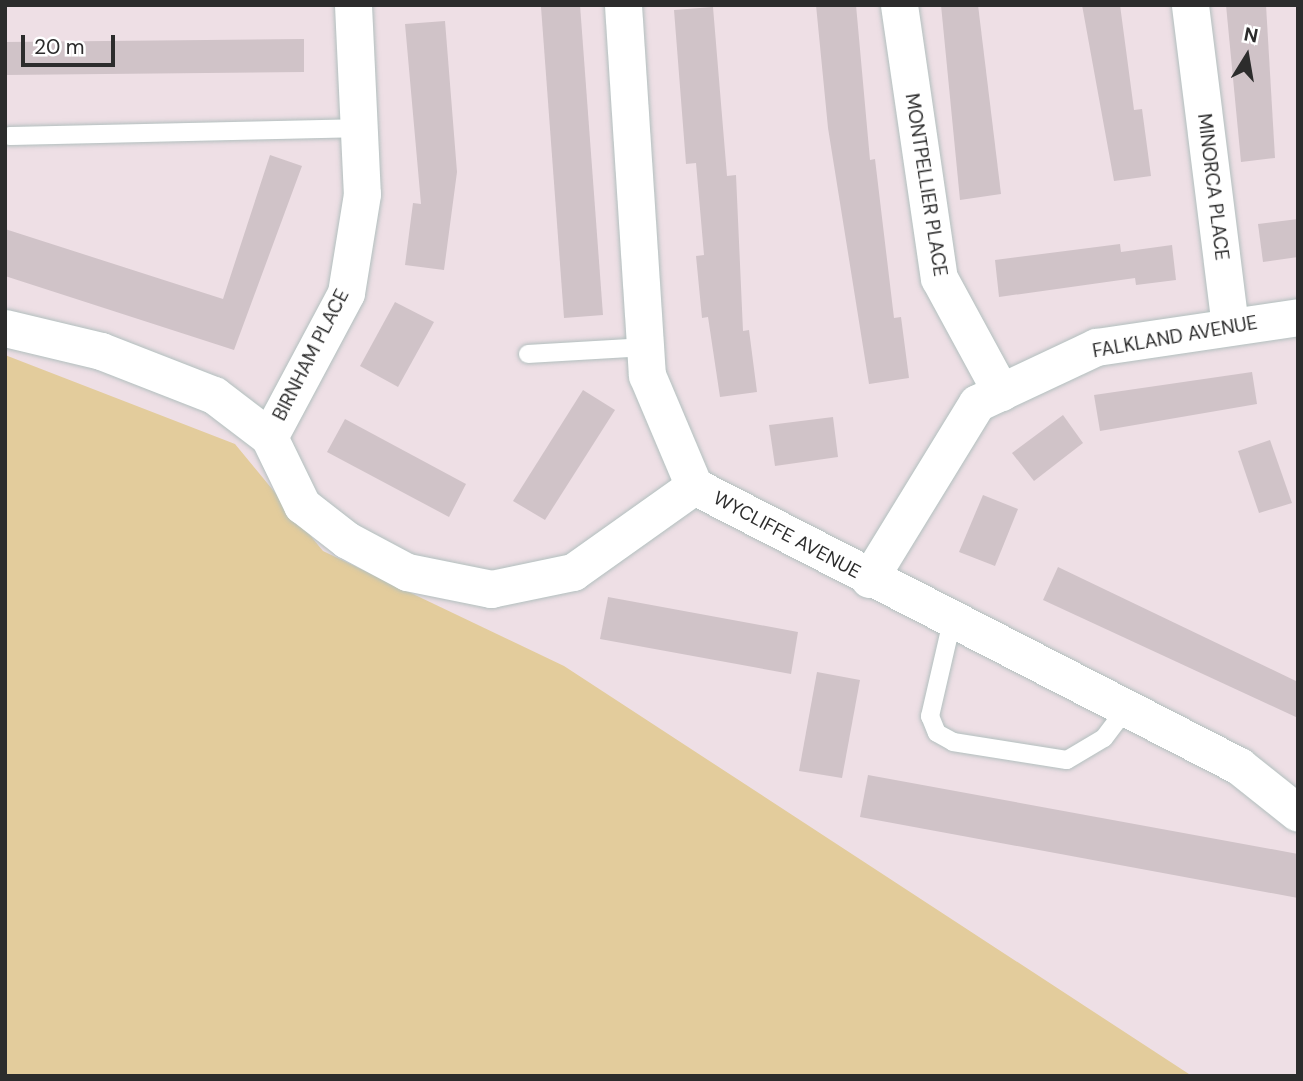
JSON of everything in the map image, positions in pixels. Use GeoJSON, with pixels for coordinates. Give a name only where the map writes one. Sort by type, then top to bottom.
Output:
{"type":"FeatureCollection","features":[{"type":"Feature","properties":{"kind":"street","name":"BIRNHAM PLACE"},"geometry":{"type":"LineString","coordinates":[[353,5],[362,194],[346,293],[269,437],[302,505],[347,540],[407,572],[491,589],[573,572],[694,486]]}},
{"type":"Feature","properties":{"kind":"street","name":"MONTPELLIER PLACE"},"geometry":{"type":"LineString","coordinates":[[899,5],[939,278],[1001,392]]}},
{"type":"Feature","properties":{"kind":"street","name":"MINORCA PLACE"},"geometry":{"type":"LineString","coordinates":[[1191,5],[1230,327]]}},
{"type":"Feature","properties":{"kind":"street","name":"WYCLIFFE AVENUE"},"geometry":{"type":"LineString","coordinates":[[625,12],[647,375],[694,486],[869,579],[1240,766],[1298,813]]}},
{"type":"Feature","properties":{"kind":"street","name":"FALKLAND AVENUE"},"geometry":{"type":"LineString","coordinates":[[869,579],[977,403],[1096,347],[1298,317]]}},
{"type":"Feature","properties":{"kind":"street"},"geometry":{"type":"LineString","coordinates":[[5,328],[101,351],[214,395],[269,437]]}},
{"type":"Feature","properties":{"kind":"lane"},"geometry":{"type":"LineString","coordinates":[[9,136],[357,128]]}},
{"type":"Feature","properties":{"kind":"lane"},"geometry":{"type":"LineString","coordinates":[[528,354],[646,347]]}},
{"type":"Feature","properties":{"kind":"lane"},"geometry":{"type":"LineString","coordinates":[[952,621],[930,716],[937,733],[953,742],[1067,760],[1104,738],[1126,709]]}},
{"type":"Feature","properties":{"kind":"shaded area"},"geometry":{"type":"Polygon","coordinates":[[[5,355],[235,444],[323,551],[564,666],[1192,1076],[5,1076],[5,355]]]}},
{"type":"Feature","properties":{"kind":"building"},"geometry":{"type":"Polygon","coordinates":[[[580,5],[603,315],[564,318],[541,7],[580,5]]]}},
{"type":"Feature","properties":{"kind":"building"},"geometry":{"type":"Polygon","coordinates":[[[816,5],[856,5],[870,160],[875,159],[894,318],[901,317],[909,378],[869,384],[828,128],[816,5]]]}},
{"type":"Feature","properties":{"kind":"building"},"geometry":{"type":"Polygon","coordinates":[[[941,5],[978,5],[1001,194],[960,200],[941,5]]]}},
{"type":"Feature","properties":{"kind":"building"},"geometry":{"type":"Polygon","coordinates":[[[1082,5],[1120,5],[1134,110],[1142,109],[1151,176],[1114,181],[1082,5]]]}},
{"type":"Feature","properties":{"kind":"building"},"geometry":{"type":"Polygon","coordinates":[[[1226,5],[1266,5],[1275,158],[1241,162],[1226,5]]]}},
{"type":"Feature","properties":{"kind":"building"},"geometry":{"type":"Polygon","coordinates":[[[713,7],[727,176],[736,175],[743,331],[749,330],[757,392],[720,397],[708,317],[702,318],[696,256],[704,255],[696,163],[686,164],[674,10],[713,7]]]}},
{"type":"Feature","properties":{"kind":"building"},"geometry":{"type":"Polygon","coordinates":[[[445,21],[457,172],[444,270],[405,265],[413,203],[421,204],[405,24],[445,21]]]}},
{"type":"Feature","properties":{"kind":"building"},"geometry":{"type":"Polygon","coordinates":[[[304,39],[304,72],[5,75],[5,42],[304,39]]]}},
{"type":"Feature","properties":{"kind":"building"},"geometry":{"type":"Polygon","coordinates":[[[270,155],[302,166],[234,350],[5,276],[5,229],[223,299],[270,155]]]}},
{"type":"Feature","properties":{"kind":"building"},"geometry":{"type":"Polygon","coordinates":[[[1298,219],[1298,257],[1263,262],[1258,224],[1298,219]]]}},
{"type":"Feature","properties":{"kind":"building"},"geometry":{"type":"Polygon","coordinates":[[[1120,244],[1121,252],[1172,245],[1176,280],[1136,285],[1135,278],[999,297],[995,260],[1120,244]]]}},
{"type":"Feature","properties":{"kind":"building"},"geometry":{"type":"Polygon","coordinates":[[[395,302],[434,322],[398,387],[360,366],[395,302]]]}},
{"type":"Feature","properties":{"kind":"building"},"geometry":{"type":"Polygon","coordinates":[[[1252,372],[1257,404],[1100,431],[1094,395],[1252,372]]]}},
{"type":"Feature","properties":{"kind":"building"},"geometry":{"type":"Polygon","coordinates":[[[583,390],[615,410],[545,520],[513,501],[583,390]]]}},
{"type":"Feature","properties":{"kind":"building"},"geometry":{"type":"Polygon","coordinates":[[[1063,415],[1083,443],[1034,481],[1012,453],[1063,415]]]}},
{"type":"Feature","properties":{"kind":"building"},"geometry":{"type":"Polygon","coordinates":[[[833,417],[838,457],[775,466],[769,425],[833,417]]]}},
{"type":"Feature","properties":{"kind":"building"},"geometry":{"type":"Polygon","coordinates":[[[345,419],[466,484],[449,517],[327,452],[345,419]]]}},
{"type":"Feature","properties":{"kind":"building"},"geometry":{"type":"Polygon","coordinates":[[[1270,440],[1292,503],[1259,513],[1238,451],[1270,440]]]}},
{"type":"Feature","properties":{"kind":"building"},"geometry":{"type":"Polygon","coordinates":[[[983,495],[1018,509],[995,566],[959,552],[983,495]]]}},
{"type":"Feature","properties":{"kind":"building"},"geometry":{"type":"Polygon","coordinates":[[[1058,567],[1298,682],[1298,718],[1043,600],[1058,567]]]}},
{"type":"Feature","properties":{"kind":"building"},"geometry":{"type":"Polygon","coordinates":[[[608,597],[798,632],[791,674],[600,639],[608,597]]]}},
{"type":"Feature","properties":{"kind":"building"},"geometry":{"type":"Polygon","coordinates":[[[817,672],[860,680],[842,778],[799,771],[817,672]]]}},
{"type":"Feature","properties":{"kind":"building"},"geometry":{"type":"Polygon","coordinates":[[[868,775],[1298,854],[1298,898],[860,817],[868,775]]]}}]}
